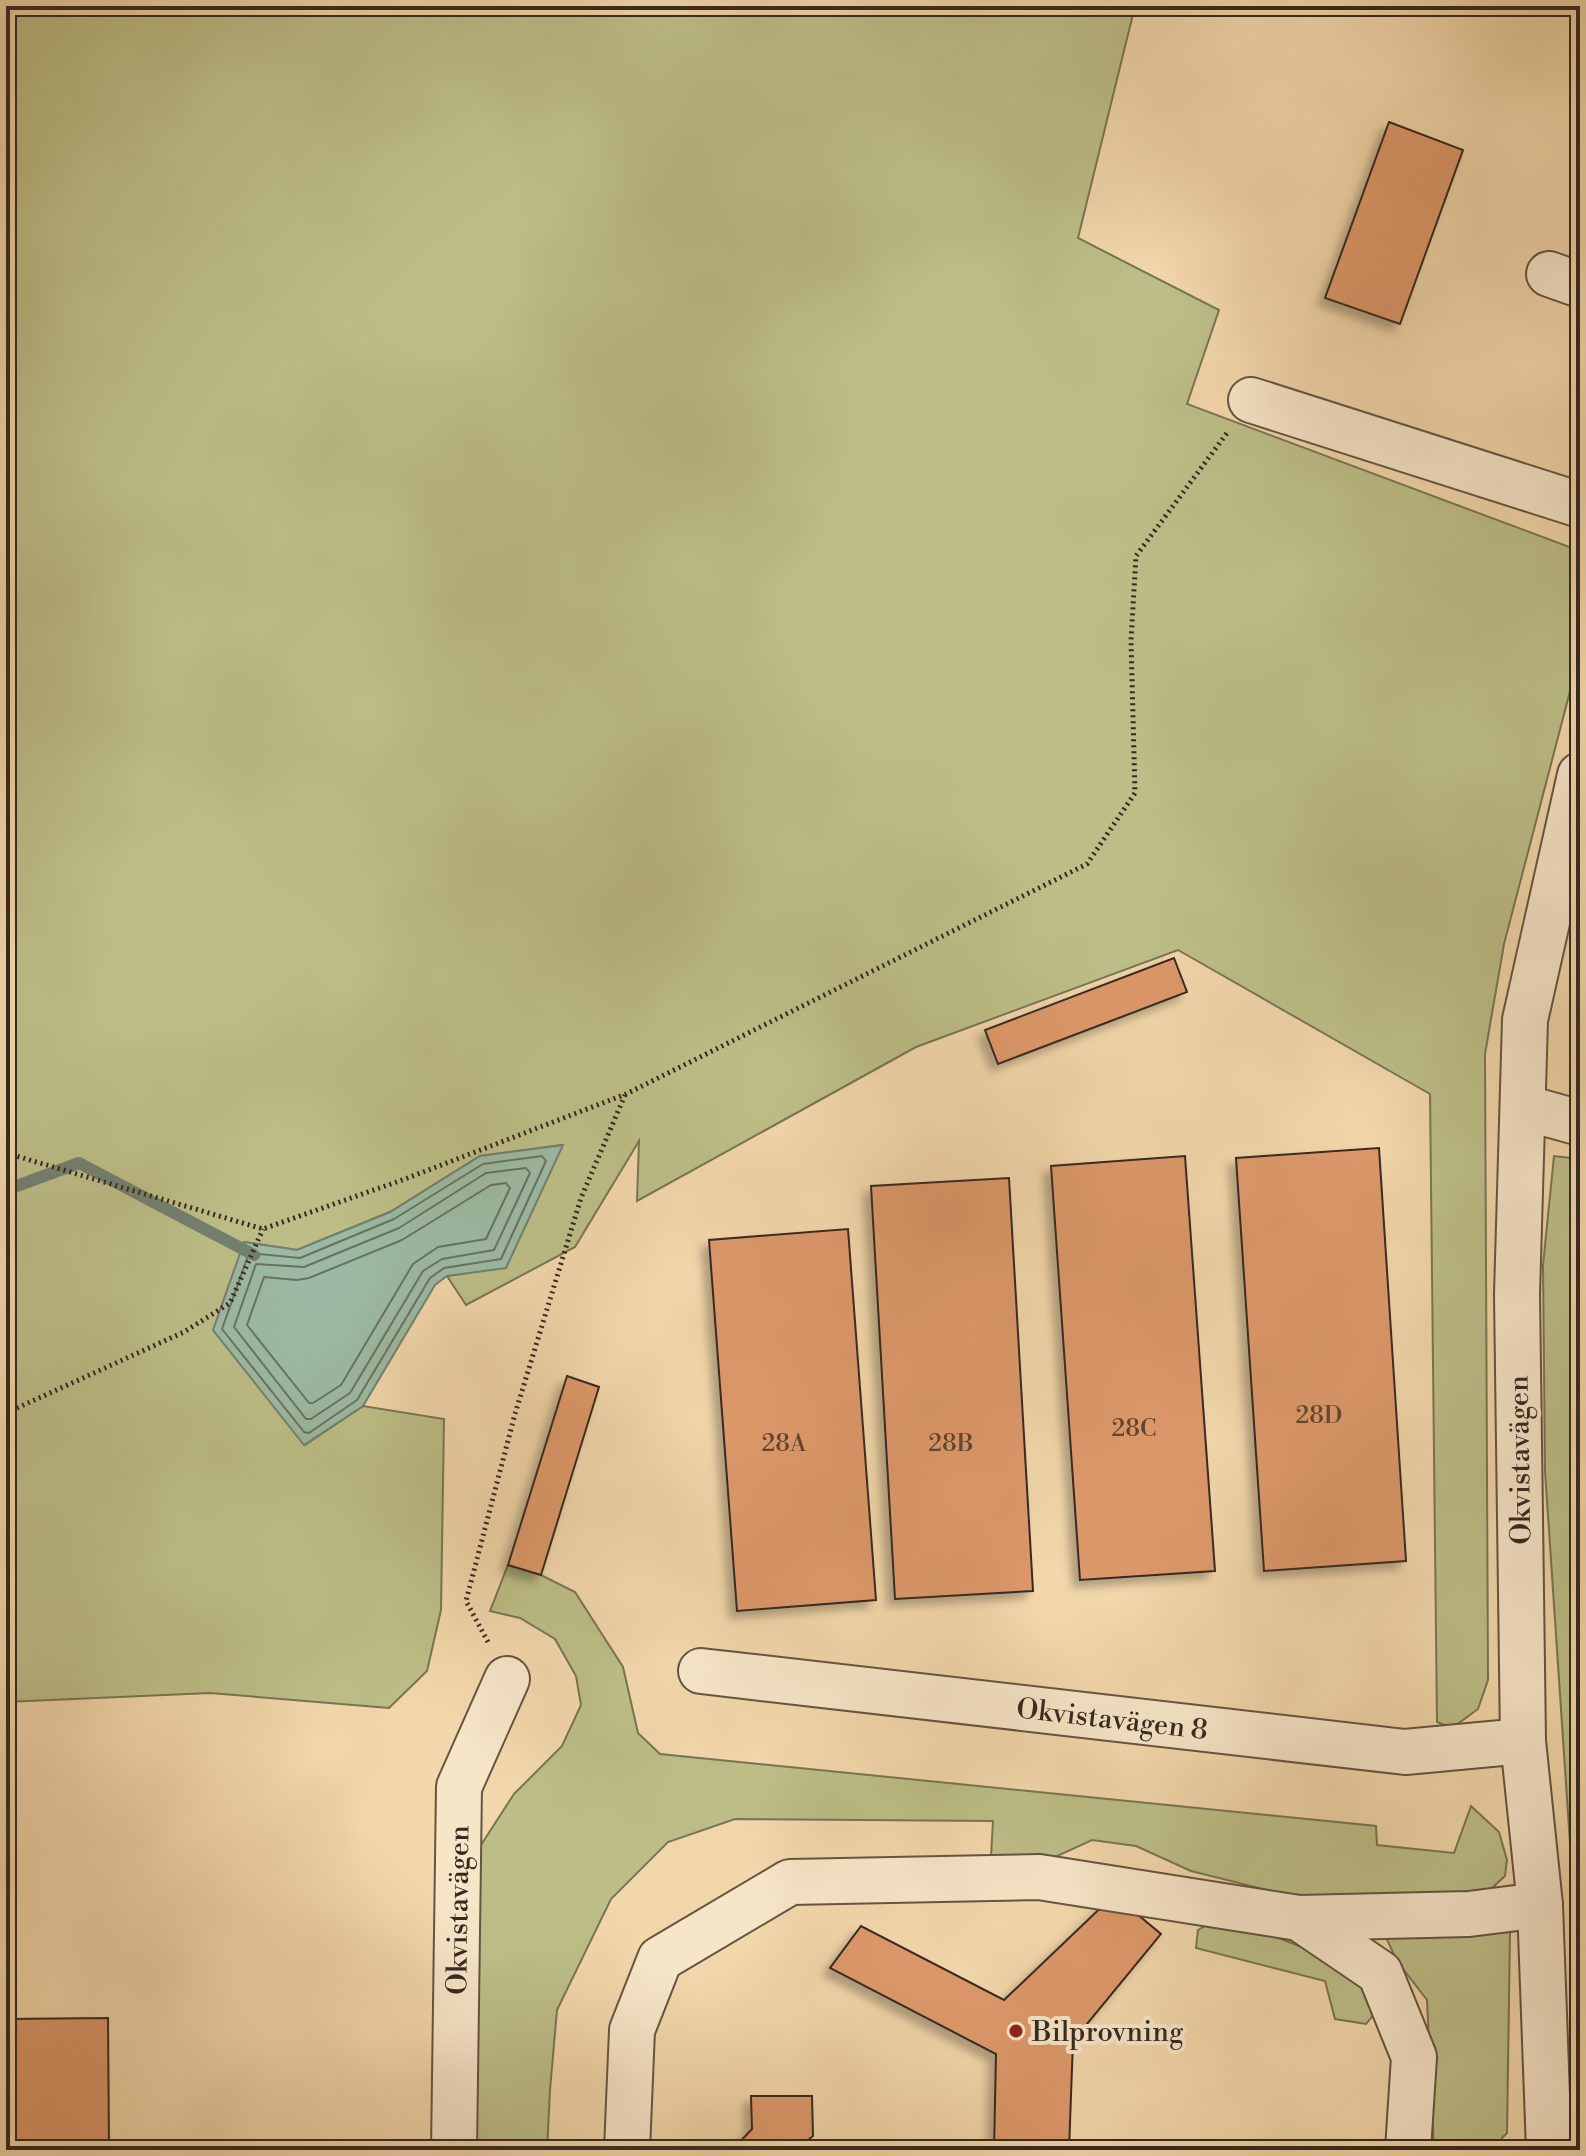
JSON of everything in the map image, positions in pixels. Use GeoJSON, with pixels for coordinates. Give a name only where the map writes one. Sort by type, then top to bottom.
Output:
{"type":"FeatureCollection","features":[{"type":"Feature","properties":{"kind":"street"},"geometry":{"type":"LineString","coordinates":[[1251,400],[1580,505]]}},
{"type":"Feature","properties":{"kind":"street","name":"Okvistavägen"},"geometry":{"type":"LineString","coordinates":[[1549,2150],[1540,1905],[1523,1741],[1517,1294],[1525,1020],[1580,775]]}},
{"type":"Feature","properties":{"kind":"street"},"geometry":{"type":"LineString","coordinates":[[1523,1107],[1580,1123]]}},
{"type":"Feature","properties":{"kind":"street","name":"Okvistavägen 8"},"geometry":{"type":"LineString","coordinates":[[701,1671],[1405,1752],[1523,1741]]}},
{"type":"Feature","properties":{"kind":"street","name":"Okvistavägen"},"geometry":{"type":"LineString","coordinates":[[454,2150],[459,1787],[507,1679]]}},
{"type":"Feature","properties":{"kind":"street"},"geometry":{"type":"LineString","coordinates":[[627,2150],[632,2030],[660,1959],[790,1882],[1039,1877],[1299,1918],[1469,1914],[1540,1905]]}},
{"type":"Feature","properties":{"kind":"street"},"geometry":{"type":"LineString","coordinates":[[1299,1918],[1380,1973],[1414,2057],[1408,2150]]}},
{"type":"Feature","properties":{"kind":"path"},"geometry":{"type":"LineString","coordinates":[[6,1153],[263,1229],[405,1179],[626,1094],[1087,864],[1135,793],[1131,640],[1136,556],[1251,400]]}},
{"type":"Feature","properties":{"kind":"path"},"geometry":{"type":"LineString","coordinates":[[507,1679],[466,1601],[515,1414],[581,1198],[626,1094]]}},
{"type":"Feature","properties":{"kind":"path"},"geometry":{"type":"LineString","coordinates":[[6,1413],[184,1332],[230,1303],[263,1229]]}},
{"type":"Feature","properties":{"kind":"green space"},"geometry":{"type":"Polygon","coordinates":[[[6,6],[1135,6],[1078,238],[1219,310],[1187,404],[1580,551],[1580,653],[1504,944],[1485,1054],[1488,1680],[1478,1709],[1452,1728],[1437,1722],[1430,1094],[1178,950],[916,1047],[637,1201],[639,1141],[575,1247],[466,1305],[447,1276],[506,1267],[562,1145],[480,1156],[390,1212],[297,1250],[244,1242],[305,1445],[363,1406],[444,1419],[441,1610],[427,1671],[389,1708],[210,1693],[6,1702],[6,6]]]}},
{"type":"Feature","properties":{"kind":"green space"},"geometry":{"type":"Polygon","coordinates":[[[1554,1156],[1580,1159],[1575,1333],[1580,1480],[1580,1992],[1545,1471],[1543,1265],[1554,1156]]]}},
{"type":"Feature","properties":{"kind":"green space"},"geometry":{"type":"Polygon","coordinates":[[[508,1565],[541,1575],[575,1592],[623,1667],[638,1733],[660,1754],[1376,1826],[1377,1845],[1454,1853],[1471,1806],[1499,1832],[1507,1860],[1505,1876],[1491,1889],[1331,1906],[1191,1871],[1136,1846],[1092,1840],[1042,1863],[991,1856],[993,1821],[735,1819],[668,1842],[611,1899],[557,2010],[547,2150],[477,2150],[470,1862],[514,1794],[562,1746],[581,1705],[576,1676],[555,1639],[520,1618],[490,1611],[508,1565]]]}},
{"type":"Feature","properties":{"kind":"green space"},"geometry":{"type":"Polygon","coordinates":[[[1215,1920],[1271,1935],[1322,1955],[1368,1992],[1374,2014],[1366,2024],[1335,2019],[1325,1981],[1196,1948],[1198,1930],[1215,1920]]]}},
{"type":"Feature","properties":{"kind":"green space"},"geometry":{"type":"Polygon","coordinates":[[[1498,1925],[1510,1933],[1507,2133],[1502,2138],[1501,2150],[1434,2150],[1427,2000],[1397,1961],[1382,1929],[1498,1925]]]}},
{"type":"Feature","properties":{"kind":"water"},"geometry":{"type":"Polygon","coordinates":[[[563,1145],[506,1268],[447,1276],[435,1285],[363,1406],[304,1445],[213,1330],[244,1242],[297,1250],[390,1212],[480,1156],[563,1145]]]}},
{"type":"Feature","properties":{"kind":"building"},"geometry":{"type":"Polygon","coordinates":[[[1389,122],[1463,150],[1400,324],[1325,298],[1389,122]]]}},
{"type":"Feature","properties":{"kind":"building"},"geometry":{"type":"Polygon","coordinates":[[[1174,958],[1187,992],[998,1064],[985,1030],[1174,958]]]}},
{"type":"Feature","properties":{"kind":"building"},"geometry":{"type":"Polygon","coordinates":[[[1379,1148],[1406,1561],[1264,1571],[1236,1158],[1379,1148]]]}},
{"type":"Feature","properties":{"kind":"building"},"geometry":{"type":"Polygon","coordinates":[[[1185,1156],[1215,1571],[1080,1580],[1051,1166],[1185,1156]]]}},
{"type":"Feature","properties":{"kind":"building"},"geometry":{"type":"Polygon","coordinates":[[[1009,1178],[1033,1591],[895,1599],[871,1186],[1009,1178]]]}},
{"type":"Feature","properties":{"kind":"building"},"geometry":{"type":"Polygon","coordinates":[[[848,1229],[876,1600],[737,1611],[709,1240],[848,1229]]]}},
{"type":"Feature","properties":{"kind":"building"},"geometry":{"type":"Polygon","coordinates":[[[567,1376],[599,1387],[541,1575],[508,1565],[567,1376]]]}},
{"type":"Feature","properties":{"kind":"building","name":"Bilprovning"},"geometry":{"type":"Polygon","coordinates":[[[1114,1895],[1161,1934],[1073,2041],[1069,2150],[994,2150],[996,2054],[830,1968],[861,1926],[1004,2000],[1114,1895]]]}},
{"type":"Feature","properties":{"kind":"building"},"geometry":{"type":"Polygon","coordinates":[[[108,2018],[109,2150],[8,2150],[7,2019],[108,2018]]]}},
{"type":"Feature","properties":{"kind":"building"},"geometry":{"type":"Polygon","coordinates":[[[751,2096],[812,2096],[813,2136],[795,2150],[732,2150],[752,2129],[751,2096]]]}},
{"type":"Feature","properties":{"kind":"building"},"geometry":{"type":"Polygon","coordinates":[[[894,2140],[894,2150],[831,2150],[831,2145],[894,2140]]]}},
{"type":"Feature","properties":{"kind":"building"},"geometry":{"type":"Polygon","coordinates":[[[717,2142],[717,2150],[686,2150],[687,2145],[717,2142]]]}},
{"type":"Feature","properties":{"kind":"waterway"},"geometry":{"type":"LineString","coordinates":[[6,1190],[79,1163],[254,1255]]}},
{"type":"Feature","properties":{"kind":"place","name":"Bilprovning"},"geometry":{"type":"Point","coordinates":[1016,2031]}}]}
